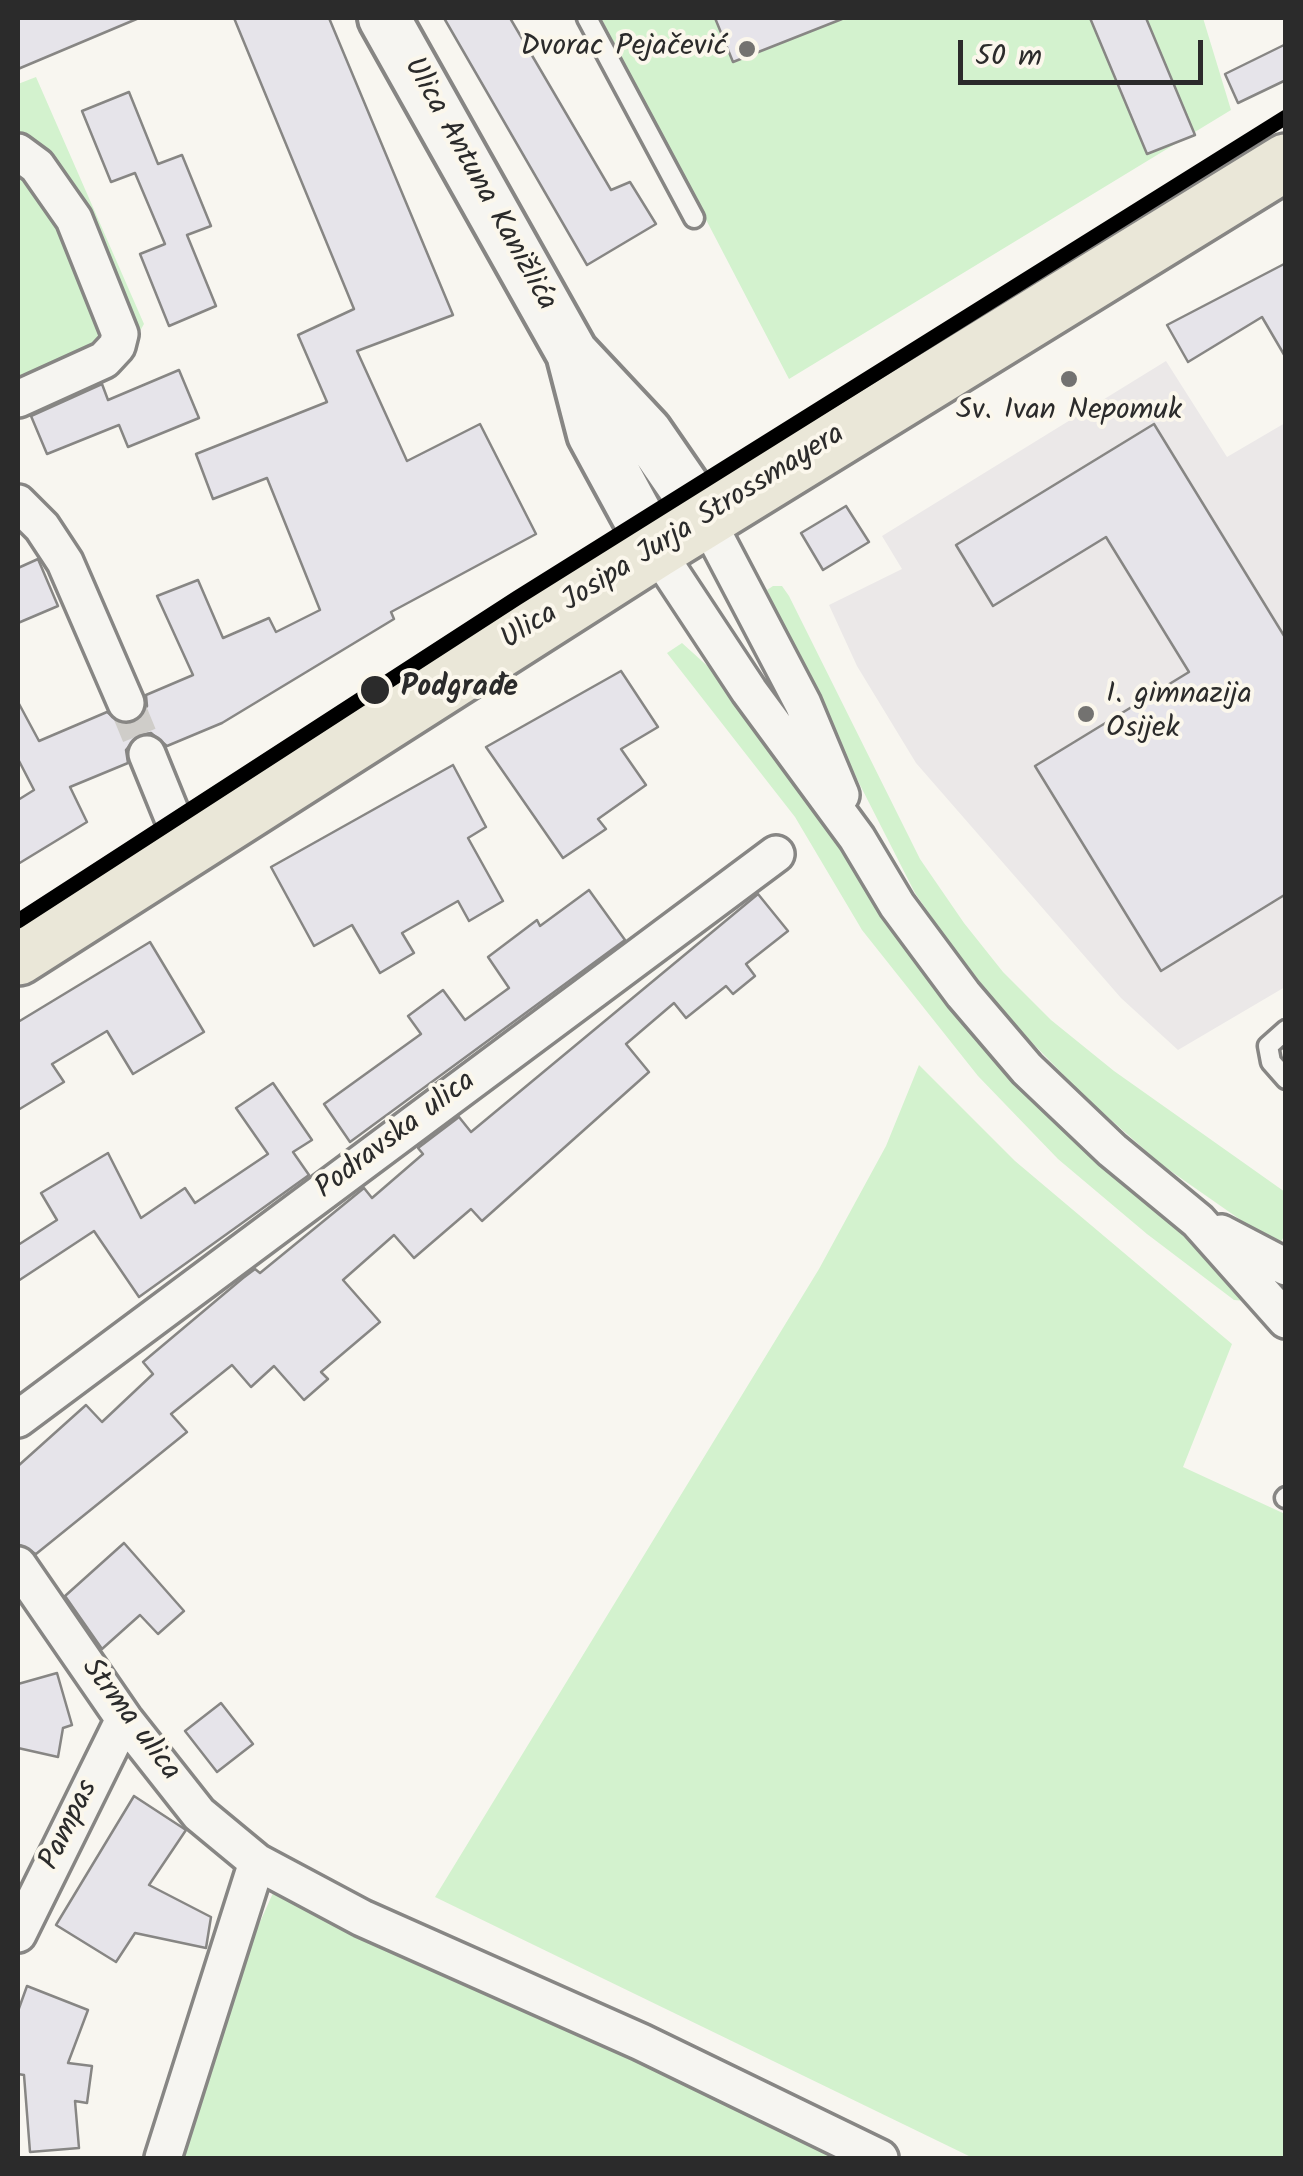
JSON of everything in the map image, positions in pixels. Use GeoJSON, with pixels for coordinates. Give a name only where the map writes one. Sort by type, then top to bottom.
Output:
{"type":"FeatureCollection","features":[{"type":"Feature","properties":{"kind":"main road","name":"Ulica Antuna Kanižlića"},"geometry":{"type":"LineString","coordinates":[[384,18],[572,352],[656,445],[706,518]]}},
{"type":"Feature","properties":{"kind":"main road","name":"Ulica Josipa Jurja Strossmayera"},"geometry":{"type":"LineString","coordinates":[[18,957],[706,518],[1286,162]]}},
{"type":"Feature","properties":{"kind":"main road","name":"Ulica Antuna Kanižlića"},"geometry":{"type":"LineString","coordinates":[[572,352],[600,450],[656,550]]}},
{"type":"Feature","properties":{"kind":"street"},"geometry":{"type":"LineString","coordinates":[[18,152],[38,166],[74,219],[120,334],[117,346],[104,360],[18,398]]}},
{"type":"Feature","properties":{"kind":"street"},"geometry":{"type":"LineString","coordinates":[[18,504],[42,527],[64,562],[126,703]]}},
{"type":"Feature","properties":{"kind":"street"},"geometry":{"type":"LineString","coordinates":[[706,518],[803,704],[857,838]]}},
{"type":"Feature","properties":{"kind":"street"},"geometry":{"type":"LineString","coordinates":[[656,550],[749,691],[857,838],[896,905],[1028,1069],[1112,1150],[1198,1221],[1286,1320]]}},
{"type":"Feature","properties":{"kind":"street"},"geometry":{"type":"LineString","coordinates":[[147,754],[186,850]]}},
{"type":"Feature","properties":{"kind":"street","name":"Podravska ulica"},"geometry":{"type":"LineString","coordinates":[[18,1419],[776,854]]}},
{"type":"Feature","properties":{"kind":"street"},"geometry":{"type":"LineString","coordinates":[[1198,1221],[1286,1268]]}},
{"type":"Feature","properties":{"kind":"street","name":"Strma ulica"},"geometry":{"type":"LineString","coordinates":[[18,1565],[124,1719],[200,1814],[257,1862],[362,1918],[641,2042],[871,2156]]}},
{"type":"Feature","properties":{"kind":"street","name":"Pampas"},"geometry":{"type":"LineString","coordinates":[[18,1934],[124,1719]]}},
{"type":"Feature","properties":{"kind":"street"},"geometry":{"type":"LineString","coordinates":[[163,2158],[257,1862]]}},
{"type":"Feature","properties":{"kind":"lane"},"geometry":{"type":"LineString","coordinates":[[587,18],[694,218]]}},
{"type":"Feature","properties":{"kind":"lane"},"geometry":{"type":"LineString","coordinates":[[1286,1030],[1268,1046],[1271,1062],[1286,1079]]}},
{"type":"Feature","properties":{"kind":"shaded area","name":"I. gimnazija Osijek"},"geometry":{"type":"Polygon","coordinates":[[[1166,361],[1227,457],[1285,423],[1285,987],[1178,1050],[1121,998],[916,763],[857,666],[829,605],[902,569],[882,536],[1166,361]]]}},
{"type":"Feature","properties":{"kind":"green space"},"geometry":{"type":"Polygon","coordinates":[[[601,18],[1203,18],[1231,110],[789,379],[601,18]]]}},
{"type":"Feature","properties":{"kind":"green space"},"geometry":{"type":"Polygon","coordinates":[[[36,77],[144,324],[126,355],[18,410],[18,84],[36,77]]]}},
{"type":"Feature","properties":{"kind":"green space"},"geometry":{"type":"Polygon","coordinates":[[[782,586],[789,596],[920,859],[964,923],[1003,972],[1051,1020],[1114,1071],[1285,1192],[1285,1235],[1278,1246],[1162,1165],[1084,1096],[1011,1021],[951,945],[915,893],[859,783],[767,590],[782,586]]]}},
{"type":"Feature","properties":{"kind":"green space"},"geometry":{"type":"Polygon","coordinates":[[[682,643],[723,680],[817,804],[882,913],[1012,1074],[1061,1127],[1200,1248],[1246,1301],[1234,1300],[1147,1234],[1058,1159],[978,1076],[862,930],[795,817],[667,653],[682,643]]]}},
{"type":"Feature","properties":{"kind":"green space"},"geometry":{"type":"Polygon","coordinates":[[[919,1065],[1015,1161],[1232,1344],[1183,1467],[1285,1514],[1285,2158],[973,2158],[435,1897],[819,1269],[886,1146],[919,1065]]]}},
{"type":"Feature","properties":{"kind":"green space"},"geometry":{"type":"Polygon","coordinates":[[[273,1893],[830,2148],[829,2158],[173,2158],[230,1989],[273,1893]]]}},
{"type":"Feature","properties":{"kind":"building"},"geometry":{"type":"Polygon","coordinates":[[[18,18],[139,18],[18,69],[18,18]]]}},
{"type":"Feature","properties":{"kind":"building"},"geometry":{"type":"Polygon","coordinates":[[[234,18],[329,18],[453,315],[357,351],[407,461],[480,424],[536,534],[391,612],[394,619],[222,723],[167,746],[151,733],[138,735],[126,750],[128,763],[70,787],[87,822],[18,864],[18,800],[34,790],[18,759],[18,702],[39,741],[107,712],[123,724],[135,722],[147,706],[146,695],[193,675],[157,596],[198,580],[223,638],[269,618],[276,632],[320,610],[267,478],[213,499],[196,454],[327,402],[298,335],[354,309],[234,18]]]}},
{"type":"Feature","properties":{"kind":"building"},"geometry":{"type":"Polygon","coordinates":[[[444,18],[510,18],[611,190],[630,182],[656,224],[587,265],[444,18]]]}},
{"type":"Feature","properties":{"kind":"building","name":"Dvorac Pejačević"},"geometry":{"type":"Polygon","coordinates":[[[715,18],[842,18],[842,19],[733,62],[715,18]]]}},
{"type":"Feature","properties":{"kind":"building"},"geometry":{"type":"Polygon","coordinates":[[[1090,18],[1146,18],[1195,135],[1147,154],[1090,18]]]}},
{"type":"Feature","properties":{"kind":"building"},"geometry":{"type":"Polygon","coordinates":[[[1286,44],[1286,80],[1238,103],[1225,74],[1286,44]]]}},
{"type":"Feature","properties":{"kind":"building"},"geometry":{"type":"Polygon","coordinates":[[[129,92],[158,164],[182,155],[211,226],[187,235],[216,306],[169,326],[140,254],[165,244],[135,173],[111,182],[82,111],[129,92]]]}},
{"type":"Feature","properties":{"kind":"building"},"geometry":{"type":"Polygon","coordinates":[[[1286,263],[1286,358],[1262,317],[1188,362],[1167,325],[1286,263]]]}},
{"type":"Feature","properties":{"kind":"building"},"geometry":{"type":"Polygon","coordinates":[[[179,370],[199,418],[128,447],[119,425],[47,454],[31,416],[102,384],[108,400],[179,370]]]}},
{"type":"Feature","properties":{"kind":"building"},"geometry":{"type":"Polygon","coordinates":[[[1154,424],[1286,639],[1286,894],[1161,971],[1035,766],[1189,672],[1106,537],[993,606],[956,545],[1154,424]]]}},
{"type":"Feature","properties":{"kind":"building"},"geometry":{"type":"Polygon","coordinates":[[[846,506],[869,542],[823,570],[801,533],[846,506]]]}},
{"type":"Feature","properties":{"kind":"building"},"geometry":{"type":"Polygon","coordinates":[[[38,559],[58,606],[18,623],[18,568],[38,559]]]}},
{"type":"Feature","properties":{"kind":"building"},"geometry":{"type":"Polygon","coordinates":[[[621,671],[658,727],[621,749],[646,785],[598,819],[606,829],[563,858],[486,747],[621,671]]]}},
{"type":"Feature","properties":{"kind":"building"},"geometry":{"type":"Polygon","coordinates":[[[453,765],[486,827],[468,838],[503,901],[469,921],[458,901],[402,933],[414,953],[380,973],[352,925],[314,946],[271,867],[453,765]]]}},
{"type":"Feature","properties":{"kind":"building"},"geometry":{"type":"Polygon","coordinates":[[[589,890],[625,940],[350,1142],[324,1104],[421,1034],[408,1016],[443,990],[465,1020],[509,988],[488,957],[537,920],[540,926],[589,890]]]}},
{"type":"Feature","properties":{"kind":"building"},"geometry":{"type":"Polygon","coordinates":[[[758,894],[788,931],[746,964],[755,976],[733,994],[726,986],[686,1018],[674,1003],[626,1044],[649,1072],[482,1221],[471,1209],[414,1258],[394,1235],[343,1280],[380,1322],[321,1372],[328,1379],[304,1400],[274,1366],[251,1387],[232,1365],[171,1414],[187,1432],[36,1554],[18,1544],[18,1466],[86,1405],[102,1422],[153,1374],[143,1362],[243,1278],[255,1269],[260,1273],[364,1188],[372,1198],[423,1154],[418,1148],[459,1117],[471,1132],[758,894]]]}},
{"type":"Feature","properties":{"kind":"building"},"geometry":{"type":"Polygon","coordinates":[[[150,942],[204,1032],[133,1074],[107,1031],[52,1064],[64,1082],[18,1110],[18,1022],[150,942]]]}},
{"type":"Feature","properties":{"kind":"building"},"geometry":{"type":"Polygon","coordinates":[[[273,1083],[312,1140],[293,1152],[309,1175],[139,1297],[94,1231],[18,1281],[18,1245],[57,1220],[41,1193],[108,1153],[141,1218],[185,1188],[195,1203],[268,1154],[236,1108],[273,1083]]]}},
{"type":"Feature","properties":{"kind":"building"},"geometry":{"type":"Polygon","coordinates":[[[124,1543],[184,1611],[158,1634],[140,1615],[102,1649],[65,1596],[124,1543]]]}},
{"type":"Feature","properties":{"kind":"building"},"geometry":{"type":"Polygon","coordinates":[[[57,1673],[72,1725],[63,1728],[58,1757],[18,1748],[18,1684],[57,1673]]]}},
{"type":"Feature","properties":{"kind":"building"},"geometry":{"type":"Polygon","coordinates":[[[221,1703],[253,1744],[217,1772],[185,1731],[221,1703]]]}},
{"type":"Feature","properties":{"kind":"building"},"geometry":{"type":"Polygon","coordinates":[[[134,1796],[186,1830],[149,1885],[211,1917],[206,1948],[135,1933],[116,1962],[56,1925],[134,1796]]]}},
{"type":"Feature","properties":{"kind":"building"},"geometry":{"type":"Polygon","coordinates":[[[27,1986],[88,2010],[68,2063],[92,2066],[87,2103],[75,2101],[79,2148],[30,2152],[24,2075],[18,2074],[18,2011],[27,1986]]]}},
{"type":"Feature","properties":{"kind":"tunnel"},"geometry":{"type":"LineString","coordinates":[[126,703],[147,754]]}},
{"type":"Feature","properties":{"kind":"transit line"},"geometry":{"type":"LineString","coordinates":[[18,921],[517,598],[1286,117]]}},
{"type":"Feature","properties":{"kind":"place","name":"Dvorac Pejačević"},"geometry":{"type":"Point","coordinates":[747,49]}},
{"type":"Feature","properties":{"kind":"place","name":"Sv. Ivan Nepomuk"},"geometry":{"type":"Point","coordinates":[1069,379]}},
{"type":"Feature","properties":{"kind":"place","name":"Podgrađe"},"geometry":{"type":"Point","coordinates":[375,690]}},
{"type":"Feature","properties":{"kind":"place","name":"I. gimnazija Osijek"},"geometry":{"type":"Point","coordinates":[1086,714]}}]}
